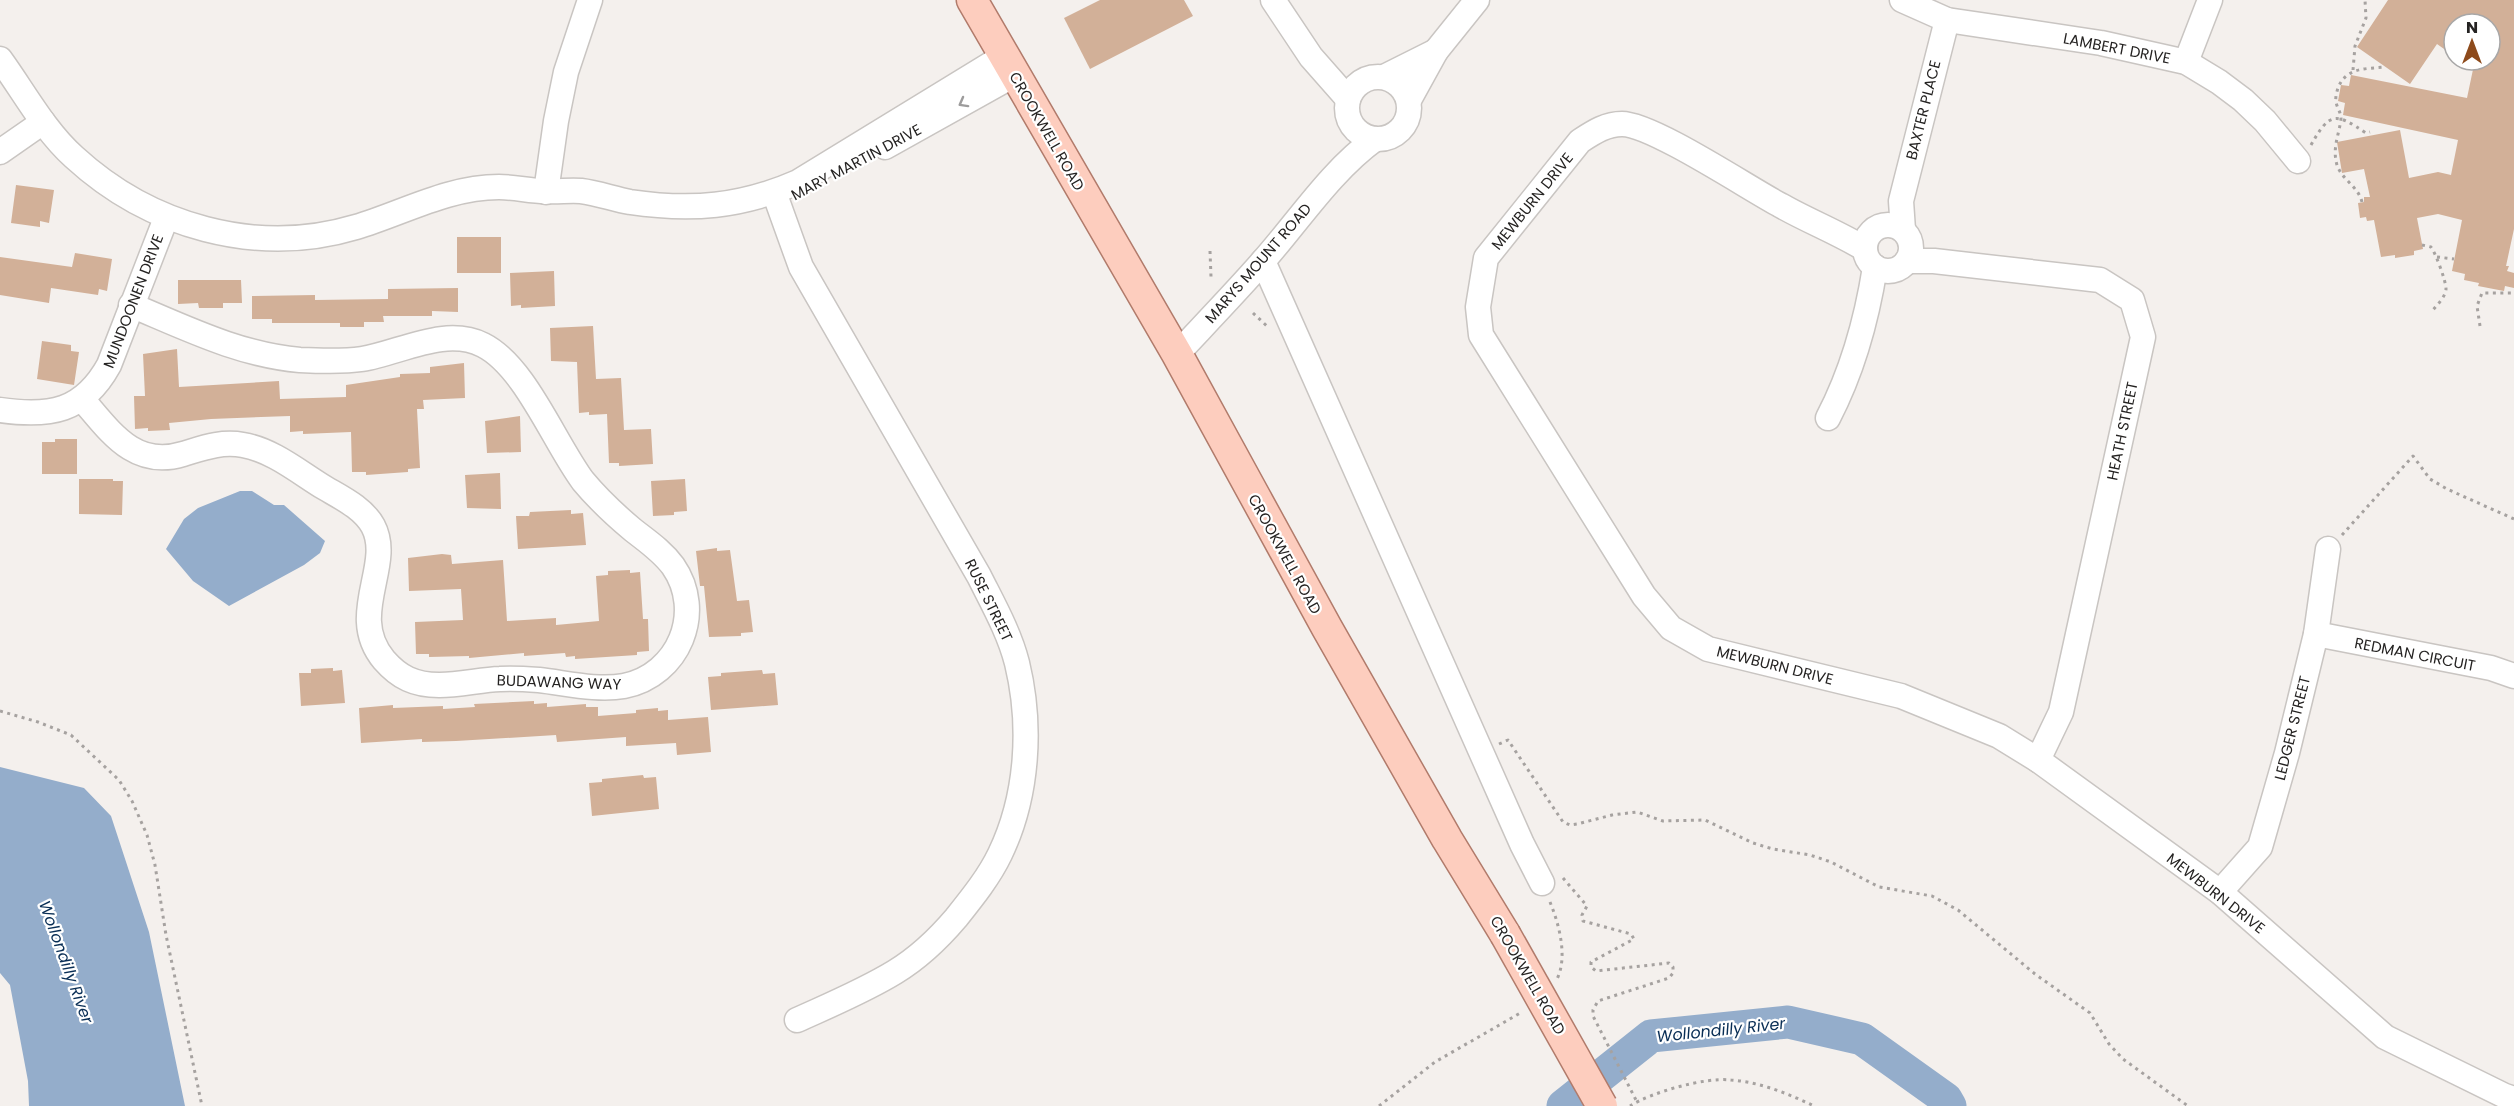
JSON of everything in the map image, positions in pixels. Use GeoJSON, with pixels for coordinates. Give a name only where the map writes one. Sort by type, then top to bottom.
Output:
{"type":"FeatureCollection","features":[{"type":"Feature","properties":{"kind":"main road","name":"CROOKWELL ROAD"},"geometry":{"type":"LineString","coordinates":[[972,0],[1177,354],[1327,628],[1602,1106]]}},
{"type":"Feature","properties":{"kind":"street"},"geometry":{"type":"LineString","coordinates":[[546,192],[556,121],[566,72],[590,0]]}},
{"type":"Feature","properties":{"kind":"street"},"geometry":{"type":"LineString","coordinates":[[1274,0],[1311,57],[1349,109],[1360,133],[1375,139],[1395,134],[1402,128],[1408,119],[1409,99],[1436,51],[1478,0]]}},
{"type":"Feature","properties":{"kind":"street","name":"LAMBERT DRIVE"},"geometry":{"type":"LineString","coordinates":[[1902,0],[1947,20],[2101,43],[2186,62],[2243,100],[2304,154]]}},
{"type":"Feature","properties":{"kind":"street"},"geometry":{"type":"LineString","coordinates":[[2186,62],[2210,0]]}},
{"type":"Feature","properties":{"kind":"street","name":"BAXTER PLACE"},"geometry":{"type":"LineString","coordinates":[[1828,418],[1843,391],[1871,294],[1888,248],[1947,20]]}},
{"type":"Feature","properties":{"kind":"street"},"geometry":{"type":"LineString","coordinates":[[1349,109],[1357,85],[1436,51]]}},
{"type":"Feature","properties":{"kind":"street"},"geometry":{"type":"LineString","coordinates":[[1311,57],[1339,69],[1378,77],[1400,85],[1409,99]]}},
{"type":"Feature","properties":{"kind":"street","name":"MARY MARTIN DRIVE"},"geometry":{"type":"LineString","coordinates":[[0,59],[44,122],[72,156],[101,180],[128,198],[166,218],[213,232],[285,239],[320,236],[356,227],[426,201],[461,192],[499,187],[546,192],[581,191],[673,207],[722,206],[776,198],[798,182],[1009,66]]}},
{"type":"Feature","properties":{"kind":"street","name":"MARYS MOUNT ROAD"},"geometry":{"type":"LineString","coordinates":[[1338,171],[1349,109]]}},
{"type":"Feature","properties":{"kind":"street"},"geometry":{"type":"LineString","coordinates":[[0,152],[44,122]]}},
{"type":"Feature","properties":{"kind":"street","name":"MEWBURN DRIVE"},"geometry":{"type":"LineString","coordinates":[[1888,248],[1838,233],[1783,207],[1648,131],[1623,124],[1601,128],[1580,141],[1486,258],[1479,307],[1481,336],[1644,596],[1671,628],[1708,649],[1901,696],[1999,736],[2038,760],[2220,892],[2385,1037],[2514,1099]]}},
{"type":"Feature","properties":{"kind":"street","name":"MARYS MOUNT ROAD"},"geometry":{"type":"LineString","coordinates":[[1177,354],[1263,261],[1338,171],[1354,154],[1375,139]]}},
{"type":"Feature","properties":{"kind":"street","name":"RUSE STREET"},"geometry":{"type":"LineString","coordinates":[[776,198],[801,267],[979,576],[1003,623],[1017,662],[1025,705],[1026,753],[1018,802],[1000,854],[972,899],[940,937],[897,971],[797,1020]]}},
{"type":"Feature","properties":{"kind":"street","name":"MUNDOONEN DRIVE"},"geometry":{"type":"LineString","coordinates":[[0,410],[48,413],[70,406],[82,399],[101,381],[166,218]]}},
{"type":"Feature","properties":{"kind":"street","name":"HEATH STREET"},"geometry":{"type":"LineString","coordinates":[[1888,248],[1934,261],[2100,280],[2132,300],[2142,337],[2061,712],[2038,760]]}},
{"type":"Feature","properties":{"kind":"street"},"geometry":{"type":"LineString","coordinates":[[1263,261],[1483,751],[1522,844],[1550,878]]}},
{"type":"Feature","properties":{"kind":"street","name":"BUDAWANG WAY"},"geometry":{"type":"LineString","coordinates":[[82,399],[119,440],[132,450],[146,456],[171,457],[213,445],[243,445],[260,450],[279,460],[360,511],[375,530],[378,541],[368,610],[373,643],[386,663],[397,673],[410,680],[436,684],[518,678],[619,687],[649,677],[663,667],[682,640],[687,625],[686,591],[670,561],[594,494],[562,450],[512,369],[482,344],[465,339],[444,339],[362,359],[335,361],[292,359],[241,349],[132,305]]}},
{"type":"Feature","properties":{"kind":"street","name":"LEDGER STREET"},"geometry":{"type":"LineString","coordinates":[[2220,892],[2260,847],[2287,753],[2316,634],[2328,549]]}},
{"type":"Feature","properties":{"kind":"street","name":"REDMAN CIRCUIT"},"geometry":{"type":"LineString","coordinates":[[2316,634],[2491,669],[2514,676]]}},
{"type":"Feature","properties":{"kind":"path"},"geometry":{"type":"LineString","coordinates":[[2354,70],[2355,46],[2366,18],[2365,0]]}},
{"type":"Feature","properties":{"kind":"path"},"geometry":{"type":"LineString","coordinates":[[2362,202],[2360,193],[2337,165],[2336,141],[2341,118],[2336,102],[2337,94],[2341,82],[2354,70],[2385,67]]}},
{"type":"Feature","properties":{"kind":"path"},"geometry":{"type":"LineString","coordinates":[[2304,154],[2325,125],[2341,118]]}},
{"type":"Feature","properties":{"kind":"path"},"geometry":{"type":"LineString","coordinates":[[2341,118],[2366,133],[2370,132]]}},
{"type":"Feature","properties":{"kind":"path"},"geometry":{"type":"LineString","coordinates":[[2422,245],[2431,247],[2437,257],[2446,290],[2433,310]]}},
{"type":"Feature","properties":{"kind":"path"},"geometry":{"type":"LineString","coordinates":[[1210,251],[1211,277]]}},
{"type":"Feature","properties":{"kind":"path"},"geometry":{"type":"LineString","coordinates":[[2437,257],[2454,259]]}},
{"type":"Feature","properties":{"kind":"path"},"geometry":{"type":"LineString","coordinates":[[2480,326],[2477,306],[2482,293],[2514,293]]}},
{"type":"Feature","properties":{"kind":"path"},"geometry":{"type":"LineString","coordinates":[[1253,313],[1269,328]]}},
{"type":"Feature","properties":{"kind":"path"},"geometry":{"type":"LineString","coordinates":[[2328,549],[2413,456],[2430,478],[2447,489],[2514,519]]}},
{"type":"Feature","properties":{"kind":"path"},"geometry":{"type":"LineString","coordinates":[[0,711],[71,735],[119,780],[132,801],[147,834],[155,865],[166,935],[202,1106]]}},
{"type":"Feature","properties":{"kind":"path"},"geometry":{"type":"LineString","coordinates":[[1483,751],[1508,740],[1563,822],[1570,825],[1612,815],[1637,812],[1663,821],[1705,820],[1753,843],[1810,855],[1831,862],[1879,887],[1932,896],[1958,910],[2035,974],[2090,1013],[2109,1044],[2123,1059],[2188,1106]]}},
{"type":"Feature","properties":{"kind":"path"},"geometry":{"type":"LineString","coordinates":[[1550,878],[1553,909],[1562,949],[1562,961],[1556,981]]}},
{"type":"Feature","properties":{"kind":"path"},"geometry":{"type":"LineString","coordinates":[[1550,878],[1587,906],[1582,915],[1583,921],[1631,934],[1634,939],[1591,962],[1591,967],[1596,971],[1669,963],[1673,967],[1670,978],[1598,1001],[1593,1010],[1593,1016],[1637,1102]]}},
{"type":"Feature","properties":{"kind":"path"},"geometry":{"type":"LineString","coordinates":[[1379,1106],[1435,1062],[1529,1008]]}},
{"type":"Feature","properties":{"kind":"path"},"geometry":{"type":"LineString","coordinates":[[1630,1106],[1677,1086],[1730,1080],[1787,1093],[1814,1106]]}},
{"type":"Feature","properties":{"kind":"water"},"geometry":{"type":"Polygon","coordinates":[[[240,491],[252,491],[274,505],[284,505],[325,541],[320,553],[304,565],[229,606],[193,581],[166,549],[184,519],[198,508],[240,491]]]}},
{"type":"Feature","properties":{"kind":"water"},"geometry":{"type":"Polygon","coordinates":[[[0,767],[84,788],[111,816],[149,932],[185,1106],[29,1106],[28,1081],[10,985],[0,973],[0,767]]]}},
{"type":"Feature","properties":{"kind":"building"},"geometry":{"type":"Polygon","coordinates":[[[1100,0],[1184,0],[1193,16],[1090,69],[1064,18],[1100,0]]]}},
{"type":"Feature","properties":{"kind":"building"},"geometry":{"type":"Polygon","coordinates":[[[2388,0],[2514,0],[2514,229],[2506,266],[2509,266],[2507,271],[2514,273],[2514,288],[2505,286],[2504,291],[2478,286],[2479,283],[2464,280],[2465,274],[2452,271],[2462,220],[2438,214],[2417,218],[2423,249],[2414,251],[2414,255],[2395,258],[2395,255],[2381,257],[2374,220],[2367,221],[2366,217],[2360,218],[2358,203],[2364,202],[2364,197],[2370,197],[2364,169],[2342,173],[2337,142],[2400,130],[2409,178],[2438,172],[2451,175],[2458,140],[2343,115],[2345,103],[2338,101],[2341,85],[2349,86],[2351,75],[2467,98],[2472,72],[2502,72],[2502,12],[2442,12],[2442,48],[2437,44],[2410,84],[2357,47],[2388,0]]]}},
{"type":"Feature","properties":{"kind":"building"},"geometry":{"type":"Polygon","coordinates":[[[16,185],[54,190],[49,223],[40,221],[40,227],[11,223],[16,185]]]}},
{"type":"Feature","properties":{"kind":"building"},"geometry":{"type":"Polygon","coordinates":[[[457,237],[501,237],[501,273],[457,273],[457,237]]]}},
{"type":"Feature","properties":{"kind":"building"},"geometry":{"type":"Polygon","coordinates":[[[75,253],[112,259],[107,291],[99,289],[98,295],[51,288],[49,303],[0,295],[0,257],[72,267],[75,253]]]}},
{"type":"Feature","properties":{"kind":"building"},"geometry":{"type":"Polygon","coordinates":[[[554,271],[555,306],[521,308],[521,305],[511,306],[510,273],[554,271]]]}},
{"type":"Feature","properties":{"kind":"building"},"geometry":{"type":"Polygon","coordinates":[[[178,280],[241,280],[242,303],[223,303],[223,308],[199,308],[198,303],[178,304],[178,280]]]}},
{"type":"Feature","properties":{"kind":"building"},"geometry":{"type":"Polygon","coordinates":[[[458,288],[458,312],[432,311],[432,316],[383,316],[384,322],[364,322],[364,327],[340,327],[340,323],[272,323],[272,319],[252,319],[252,296],[315,295],[315,300],[388,299],[388,289],[458,288]]]}},
{"type":"Feature","properties":{"kind":"building"},"geometry":{"type":"Polygon","coordinates":[[[593,326],[596,379],[621,378],[624,430],[651,429],[653,464],[619,466],[619,463],[609,463],[607,414],[579,413],[577,362],[551,361],[550,328],[593,326]]]}},
{"type":"Feature","properties":{"kind":"building"},"geometry":{"type":"Polygon","coordinates":[[[42,341],[71,345],[71,351],[79,352],[74,385],[37,379],[42,341]]]}},
{"type":"Feature","properties":{"kind":"building"},"geometry":{"type":"Polygon","coordinates":[[[177,349],[179,387],[279,381],[280,399],[346,397],[346,385],[400,377],[400,374],[430,373],[430,367],[464,363],[465,398],[423,400],[424,409],[417,409],[420,468],[408,469],[408,472],[366,475],[366,472],[352,472],[351,432],[303,434],[303,431],[290,432],[290,416],[169,423],[170,430],[135,429],[134,396],[145,396],[143,354],[177,349]]]}},
{"type":"Feature","properties":{"kind":"building"},"geometry":{"type":"Polygon","coordinates":[[[520,416],[521,452],[487,453],[485,421],[520,416]]]}},
{"type":"Feature","properties":{"kind":"building"},"geometry":{"type":"Polygon","coordinates":[[[55,439],[77,439],[77,474],[42,474],[42,442],[55,442],[55,439]]]}},
{"type":"Feature","properties":{"kind":"building"},"geometry":{"type":"Polygon","coordinates":[[[500,473],[501,509],[467,508],[465,475],[500,473]]]}},
{"type":"Feature","properties":{"kind":"building"},"geometry":{"type":"Polygon","coordinates":[[[79,479],[123,481],[122,515],[79,514],[79,479]]]}},
{"type":"Feature","properties":{"kind":"building"},"geometry":{"type":"Polygon","coordinates":[[[685,479],[687,511],[674,512],[674,515],[653,516],[651,481],[685,479]]]}},
{"type":"Feature","properties":{"kind":"building"},"geometry":{"type":"Polygon","coordinates":[[[571,510],[571,514],[583,513],[586,545],[518,549],[516,516],[529,516],[530,512],[571,510]]]}},
{"type":"Feature","properties":{"kind":"building"},"geometry":{"type":"Polygon","coordinates":[[[717,548],[717,551],[730,550],[737,601],[749,600],[753,632],[741,633],[741,636],[709,637],[704,586],[700,586],[696,551],[717,548]]]}},
{"type":"Feature","properties":{"kind":"building"},"geometry":{"type":"Polygon","coordinates":[[[451,555],[452,564],[503,560],[507,621],[556,618],[556,625],[599,621],[596,576],[608,575],[608,571],[640,572],[643,619],[648,619],[649,651],[637,652],[637,655],[575,659],[575,656],[566,657],[565,653],[524,656],[524,653],[469,658],[469,656],[429,657],[429,654],[416,654],[415,622],[463,620],[461,589],[409,591],[408,558],[451,555]]]}},
{"type":"Feature","properties":{"kind":"building"},"geometry":{"type":"Polygon","coordinates":[[[333,668],[333,671],[342,670],[345,703],[301,706],[299,673],[311,673],[311,669],[333,668]]]}},
{"type":"Feature","properties":{"kind":"building"},"geometry":{"type":"Polygon","coordinates":[[[762,670],[763,674],[775,673],[778,705],[711,710],[708,677],[721,676],[721,673],[762,670]]]}},
{"type":"Feature","properties":{"kind":"building"},"geometry":{"type":"Polygon","coordinates":[[[534,701],[534,704],[547,703],[547,707],[586,704],[586,707],[598,707],[598,716],[636,713],[636,710],[658,708],[658,711],[668,710],[668,720],[708,717],[711,752],[677,755],[676,743],[626,746],[626,737],[557,742],[556,735],[456,741],[422,742],[422,739],[361,743],[359,708],[393,705],[393,708],[443,706],[443,709],[475,707],[474,704],[534,701]]]}},
{"type":"Feature","properties":{"kind":"building"},"geometry":{"type":"Polygon","coordinates":[[[643,775],[644,778],[656,777],[659,809],[592,816],[589,783],[602,782],[602,779],[643,775]]]}},
{"type":"Feature","properties":{"kind":"waterway","name":"Wollondilly River"},"geometry":{"type":"LineString","coordinates":[[1563,1106],[1651,1036],[1788,1022],[1862,1039],[1946,1099],[1950,1106]]}}]}
